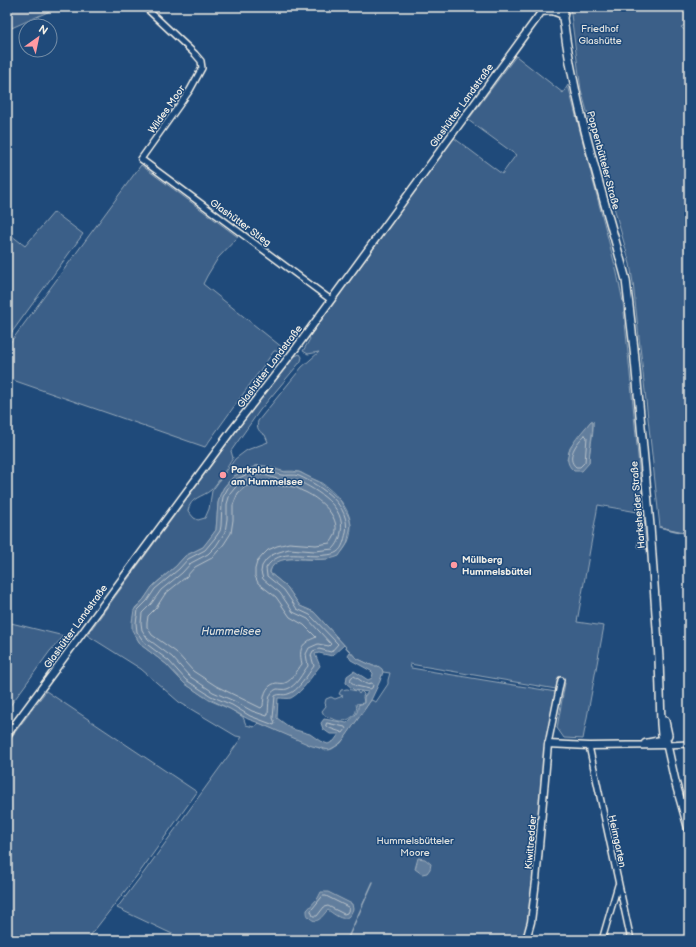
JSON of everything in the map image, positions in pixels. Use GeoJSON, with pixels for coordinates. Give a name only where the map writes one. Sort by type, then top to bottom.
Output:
{"type":"FeatureCollection","features":[{"type":"Feature","properties":{"kind":"main road","name":"Poppenbütteler Straße"},"geometry":{"type":"LineString","coordinates":[[563,7],[564,13],[560,13],[568,58],[626,280],[630,306]]}},
{"type":"Feature","properties":{"kind":"main road","name":"Harksheider Straße"},"geometry":{"type":"LineString","coordinates":[[630,306],[650,526],[661,702],[664,709],[668,735],[667,742],[689,830]]}},
{"type":"Feature","properties":{"kind":"street","name":"Wildes Moor"},"geometry":{"type":"LineString","coordinates":[[141,159],[190,90],[202,68],[201,61],[195,54],[145,7]]}},
{"type":"Feature","properties":{"kind":"street"},"geometry":{"type":"LineString","coordinates":[[543,10],[560,13]]}},
{"type":"Feature","properties":{"kind":"street","name":"Glashütter Landstraße"},"geometry":{"type":"LineString","coordinates":[[7,735],[236,425],[296,348],[543,10]]}},
{"type":"Feature","properties":{"kind":"street","name":"Glashütter Stieg"},"geometry":{"type":"LineString","coordinates":[[141,159],[331,300]]}},
{"type":"Feature","properties":{"kind":"street","name":"Kiwittredder"},"geometry":{"type":"LineString","coordinates":[[526,940],[531,922],[536,881],[548,744],[561,680]]}},
{"type":"Feature","properties":{"kind":"street"},"geometry":{"type":"LineString","coordinates":[[548,744],[589,746],[648,745],[667,742],[689,744]]}},
{"type":"Feature","properties":{"kind":"street","name":"Heimgarten"},"geometry":{"type":"LineString","coordinates":[[589,746],[631,940]]}},
{"type":"Feature","properties":{"kind":"street"},"geometry":{"type":"LineString","coordinates":[[602,940],[618,884]]}},
{"type":"Feature","properties":{"kind":"green space"},"geometry":{"type":"Polygon","coordinates":[[[15,7],[59,7],[34,18],[18,18],[18,25],[7,30],[7,11],[15,7]]]}},
{"type":"Feature","properties":{"kind":"green space","name":"Friedhof Glashütte"},"geometry":{"type":"Polygon","coordinates":[[[570,7],[689,7],[689,23],[681,27],[689,34],[689,533],[660,527],[630,264],[581,90],[570,7]]]}},
{"type":"Feature","properties":{"kind":"green space","name":"Hummelsbütteler Moore"},"geometry":{"type":"Polygon","coordinates":[[[516,56],[563,93],[568,85],[617,273],[623,302],[647,549],[637,547],[643,513],[598,505],[577,622],[604,626],[583,739],[564,738],[557,728],[565,683],[557,682],[556,689],[410,664],[411,668],[556,692],[546,744],[529,921],[523,940],[185,940],[117,908],[242,737],[236,736],[179,702],[141,669],[87,635],[248,415],[295,356],[300,354],[302,357],[301,361],[260,410],[231,451],[233,458],[217,483],[211,490],[194,500],[189,506],[188,511],[194,518],[198,520],[205,518],[209,509],[212,491],[235,459],[247,450],[268,442],[265,435],[258,430],[258,421],[302,367],[319,352],[308,354],[303,351],[310,339],[309,337],[454,138],[502,174],[516,155],[468,120],[516,56]],[[591,421],[570,448],[567,460],[589,463],[593,426],[593,421],[591,421]],[[256,466],[234,476],[224,487],[218,503],[216,530],[209,540],[203,547],[185,556],[155,584],[135,608],[134,633],[141,645],[166,664],[184,683],[209,700],[230,709],[243,717],[246,725],[254,727],[259,723],[324,750],[332,749],[341,743],[371,700],[376,702],[388,684],[390,673],[383,672],[378,666],[373,666],[356,658],[314,612],[300,606],[287,587],[270,573],[274,564],[281,560],[328,559],[339,555],[346,546],[350,536],[350,518],[342,502],[320,482],[299,472],[280,471],[256,466]]]}},
{"type":"Feature","properties":{"kind":"green space"},"geometry":{"type":"Polygon","coordinates":[[[141,165],[238,237],[218,258],[203,284],[283,348],[279,353],[274,351],[205,447],[7,378],[7,347],[141,165]]]}},
{"type":"Feature","properties":{"kind":"green space"},"geometry":{"type":"Polygon","coordinates":[[[54,212],[83,234],[7,339],[7,232],[25,246],[54,212]]]}},
{"type":"Feature","properties":{"kind":"green space"},"geometry":{"type":"Polygon","coordinates":[[[7,622],[64,636],[50,651],[7,710],[7,622]]]}},
{"type":"Feature","properties":{"kind":"green space"},"geometry":{"type":"Polygon","coordinates":[[[347,689],[357,691],[359,694],[361,691],[364,694],[364,703],[356,704],[357,708],[355,714],[350,719],[343,721],[339,721],[324,715],[322,711],[326,706],[326,699],[331,697],[335,699],[343,696],[339,694],[341,690],[347,689]]]}},
{"type":"Feature","properties":{"kind":"green space"},"geometry":{"type":"Polygon","coordinates":[[[46,691],[197,792],[142,869],[87,940],[7,940],[7,743],[46,691]]]}},
{"type":"Feature","properties":{"kind":"water"},"geometry":{"type":"Polygon","coordinates":[[[591,421],[593,421],[593,426],[589,463],[582,471],[574,471],[569,465],[569,452],[576,439],[591,421]]]}},
{"type":"Feature","properties":{"kind":"water","name":"Hummelsee"},"geometry":{"type":"Polygon","coordinates":[[[256,466],[266,466],[285,472],[299,472],[319,482],[340,500],[349,517],[351,525],[347,544],[339,556],[330,559],[281,560],[274,564],[270,571],[270,573],[287,587],[300,606],[314,612],[356,658],[373,666],[378,666],[383,672],[371,700],[344,739],[338,745],[329,750],[312,746],[248,719],[203,696],[184,683],[166,664],[141,645],[132,630],[134,610],[152,587],[185,556],[203,547],[216,530],[220,495],[224,487],[234,476],[256,466]],[[344,645],[332,656],[319,653],[315,654],[320,666],[296,695],[291,698],[278,698],[277,718],[292,729],[310,734],[320,741],[328,744],[334,741],[339,734],[330,734],[323,729],[321,723],[324,719],[347,723],[357,713],[358,705],[364,703],[364,697],[368,692],[354,690],[346,683],[347,676],[354,671],[368,680],[372,678],[373,673],[351,660],[348,655],[350,652],[344,645]]]}},
{"type":"Feature","properties":{"kind":"water"},"geometry":{"type":"Polygon","coordinates":[[[418,858],[425,859],[431,864],[427,873],[422,874],[415,869],[418,858]]]}},
{"type":"Feature","properties":{"kind":"water"},"geometry":{"type":"Polygon","coordinates":[[[321,892],[328,892],[352,904],[353,909],[351,914],[348,917],[342,918],[328,910],[318,920],[315,921],[310,918],[307,910],[318,898],[321,892]]]}},
{"type":"Feature","properties":{"kind":"waterway"},"geometry":{"type":"LineString","coordinates":[[659,527],[689,534]]}},
{"type":"Feature","properties":{"kind":"waterway"},"geometry":{"type":"LineString","coordinates":[[347,940],[373,882]]}},
{"type":"Feature","properties":{"kind":"place","name":"Parkplatz am Hummelsee"},"geometry":{"type":"Point","coordinates":[223,475]}},
{"type":"Feature","properties":{"kind":"place","name":"Müllberg Hummelsbüttel"},"geometry":{"type":"Point","coordinates":[454,565]}}]}
